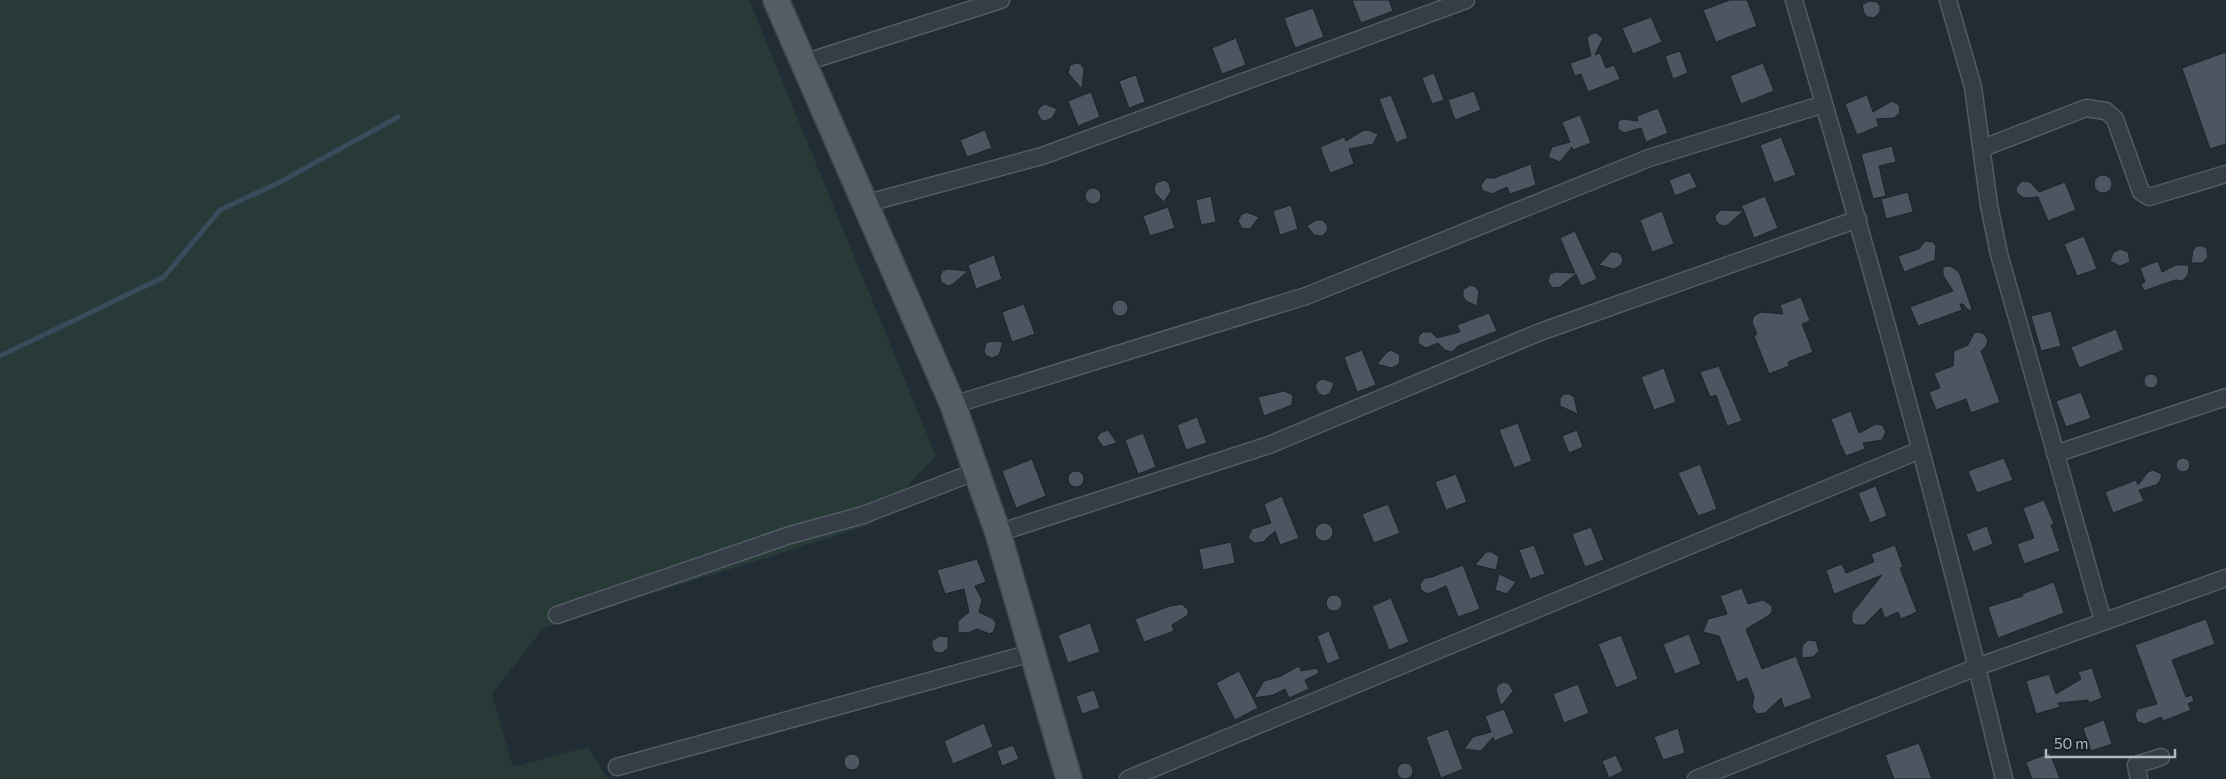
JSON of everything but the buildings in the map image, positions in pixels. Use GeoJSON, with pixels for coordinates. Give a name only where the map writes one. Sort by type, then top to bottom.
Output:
{"type":"FeatureCollection","features":[{"type":"Feature","properties":{"kind":"main road"},"geometry":{"type":"LineString","coordinates":[[776,0],[952,405],[977,471],[998,533],[1031,653],[1069,779]]}},
{"type":"Feature","properties":{"kind":"street"},"geometry":{"type":"LineString","coordinates":[[803,63],[1001,0]]}},
{"type":"Feature","properties":{"kind":"street"},"geometry":{"type":"LineString","coordinates":[[864,204],[1042,156],[1466,0]]}},
{"type":"Feature","properties":{"kind":"street"},"geometry":{"type":"LineString","coordinates":[[1794,0],[1858,219],[1977,667],[2004,779]]}},
{"type":"Feature","properties":{"kind":"street"},"geometry":{"type":"LineString","coordinates":[[1948,0],[1973,88],[1989,205],[1999,254],[2103,621]]}},
{"type":"Feature","properties":{"kind":"street"},"geometry":{"type":"LineString","coordinates":[[952,405],[1306,296],[1649,158],[1824,104]]}},
{"type":"Feature","properties":{"kind":"street"},"geometry":{"type":"LineString","coordinates":[[1982,148],[2086,108],[2106,111],[2115,119],[2141,192],[2149,197],[2226,174]]}},
{"type":"Feature","properties":{"kind":"street"},"geometry":{"type":"LineString","coordinates":[[998,533],[1269,445],[1540,332],[1858,219]]}},
{"type":"Feature","properties":{"kind":"street"},"geometry":{"type":"LineString","coordinates":[[2055,454],[2226,397]]}},
{"type":"Feature","properties":{"kind":"street"},"geometry":{"type":"LineString","coordinates":[[1128,779],[1920,450]]}},
{"type":"Feature","properties":{"kind":"street"},"geometry":{"type":"LineString","coordinates":[[557,615],[790,535],[863,515],[977,471]]}},
{"type":"Feature","properties":{"kind":"street"},"geometry":{"type":"LineString","coordinates":[[1696,779],[1977,667],[2226,578]]}},
{"type":"Feature","properties":{"kind":"street"},"geometry":{"type":"LineString","coordinates":[[617,767],[1031,653]]}},
{"type":"Feature","properties":{"kind":"street"},"geometry":{"type":"LineString","coordinates":[[2139,779],[2136,765],[2161,757]]}},
{"type":"Feature","properties":{"kind":"green space"},"geometry":{"type":"Polygon","coordinates":[[[0,0],[749,0],[936,456],[870,525],[543,628],[492,694],[513,767],[588,747],[608,779],[0,779],[0,0]]]}},
{"type":"Feature","properties":{"kind":"waterway"},"geometry":{"type":"LineString","coordinates":[[0,356],[164,277],[220,210],[280,182],[398,117]]}}]}
